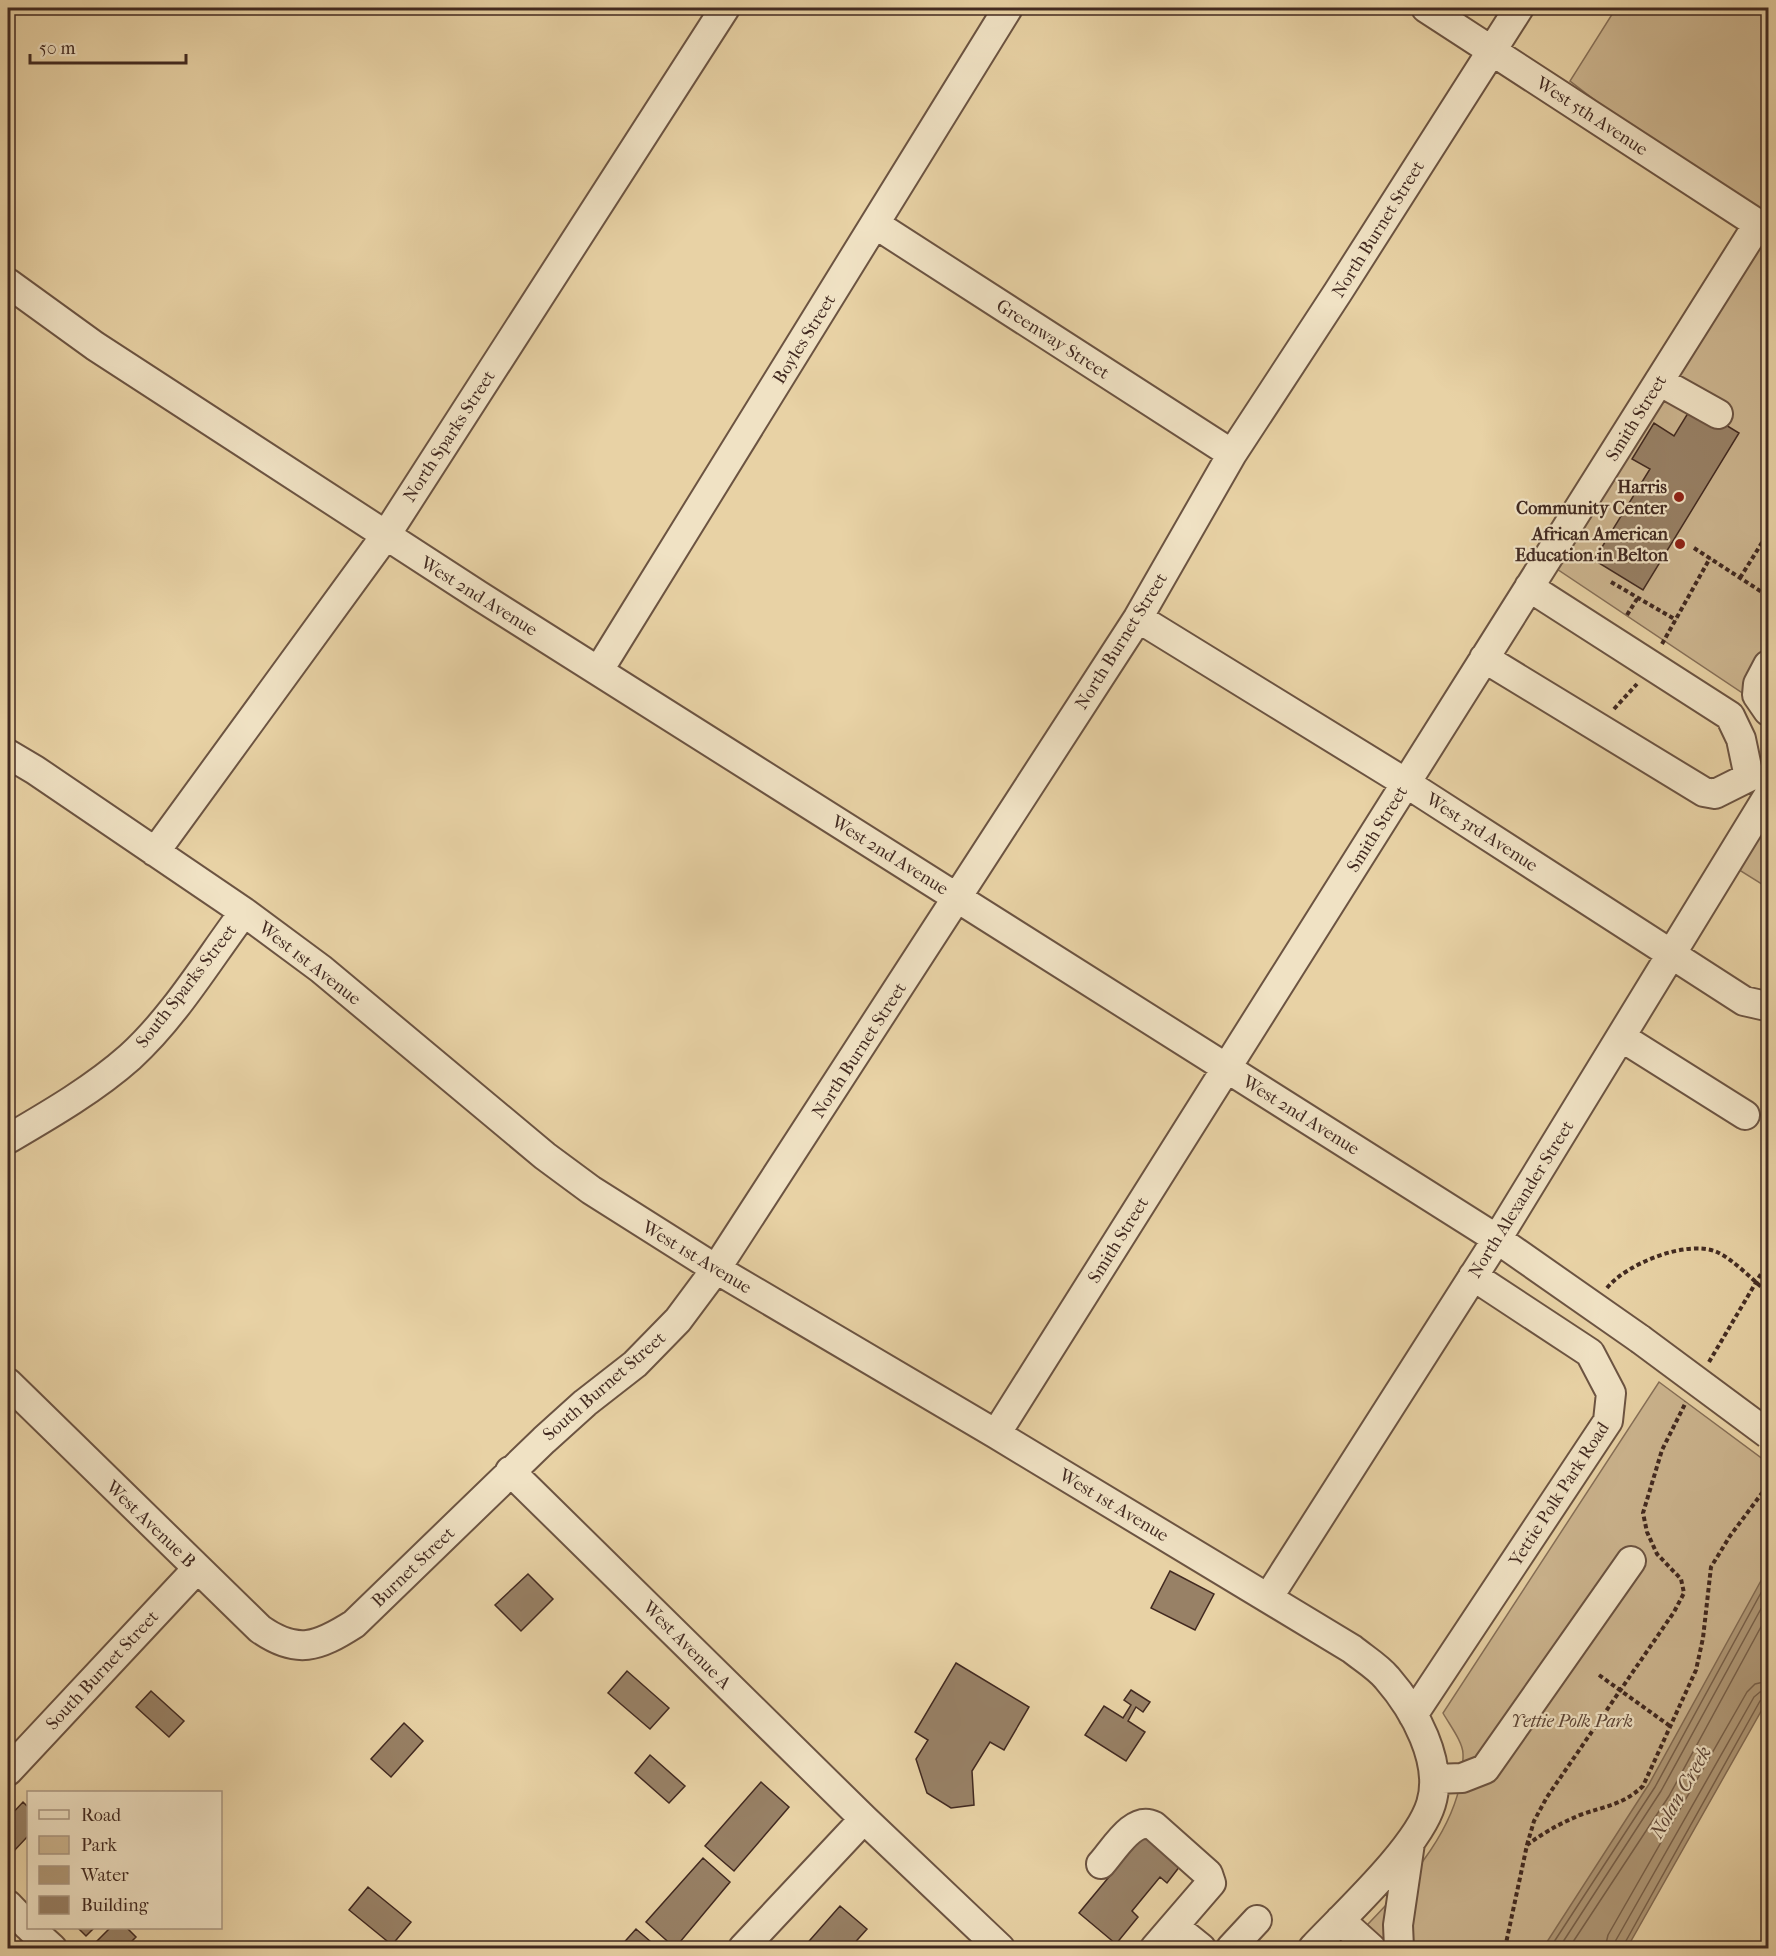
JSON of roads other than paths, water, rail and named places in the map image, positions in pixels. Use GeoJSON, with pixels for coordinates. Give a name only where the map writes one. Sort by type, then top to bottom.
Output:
{"type":"FeatureCollection","features":[{"type":"Feature","properties":{"kind":"street","name":"North Sparks Street"},"geometry":{"type":"LineString","coordinates":[[155,852],[386,535],[725,8]]}},
{"type":"Feature","properties":{"kind":"street","name":"Boyles Street"},"geometry":{"type":"LineString","coordinates":[[599,670],[1008,8]]}},
{"type":"Feature","properties":{"kind":"street","name":"West 5th Avenue"},"geometry":{"type":"LineString","coordinates":[[1426,8],[1758,224]]}},
{"type":"Feature","properties":{"kind":"street","name":"North Burnet Street"},"geometry":{"type":"LineString","coordinates":[[716,1269],[1138,618],[1232,454],[1519,8]]}},
{"type":"Feature","properties":{"kind":"street","name":"Greenway Street"},"geometry":{"type":"LineString","coordinates":[[875,224],[1232,454]]}},
{"type":"Feature","properties":{"kind":"street","name":"Smith Street"},"geometry":{"type":"LineString","coordinates":[[996,1434],[1758,224]]}},
{"type":"Feature","properties":{"kind":"street","name":"West 2nd Avenue"},"geometry":{"type":"LineString","coordinates":[[8,283],[95,346],[386,535],[1497,1239],[1640,1339],[1768,1434]]}},
{"type":"Feature","properties":{"kind":"street"},"geometry":{"type":"LineString","coordinates":[[1659,381],[1718,414]]}},
{"type":"Feature","properties":{"kind":"street"},"geometry":{"type":"LineString","coordinates":[[1484,658],[1704,792],[1715,794],[1762,788],[1730,716],[1529,587]]}},
{"type":"Feature","properties":{"kind":"street","name":"West 3rd Avenue"},"geometry":{"type":"LineString","coordinates":[[1138,618],[1406,783],[1744,1001],[1766,1006]]}},
{"type":"Feature","properties":{"kind":"street"},"geometry":{"type":"LineString","coordinates":[[1768,665],[1758,684],[1757,695],[1768,711]]}},
{"type":"Feature","properties":{"kind":"street","name":"West 1st Avenue"},"geometry":{"type":"LineString","coordinates":[[8,754],[244,912],[321,969],[545,1156],[591,1190],[716,1269],[996,1434],[1352,1649],[1387,1677],[1413,1715],[1427,1746],[1435,1779]]}},
{"type":"Feature","properties":{"kind":"street","name":"North Alexander Street"},"geometry":{"type":"LineString","coordinates":[[1268,1598],[1497,1239],[1672,954],[1762,788]]}},
{"type":"Feature","properties":{"kind":"street","name":"South Sparks Street"},"geometry":{"type":"LineString","coordinates":[[8,1140],[104,1077],[130,1056],[176,1005],[244,912]]}},
{"type":"Feature","properties":{"kind":"street"},"geometry":{"type":"LineString","coordinates":[[1621,1037],[1745,1115]]}},
{"type":"Feature","properties":{"kind":"street","name":"South Burnet Street"},"geometry":{"type":"LineString","coordinates":[[510,1472],[585,1402],[635,1364],[678,1320],[716,1269]]}},
{"type":"Feature","properties":{"kind":"street","name":"Yettie Polk Park Road"},"geometry":{"type":"LineString","coordinates":[[1413,1715],[1608,1421],[1611,1393],[1590,1353],[1473,1276]]}},
{"type":"Feature","properties":{"kind":"street","name":"West Avenue B"},"geometry":{"type":"LineString","coordinates":[[8,1383],[260,1629],[273,1638],[305,1647]]}},
{"type":"Feature","properties":{"kind":"street","name":"Burnet Street"},"geometry":{"type":"LineString","coordinates":[[305,1647],[328,1641],[354,1624],[510,1472]]}},
{"type":"Feature","properties":{"kind":"street","name":"West Avenue A"},"geometry":{"type":"LineString","coordinates":[[510,1472],[864,1819],[1000,1948]]}},
{"type":"Feature","properties":{"kind":"street"},"geometry":{"type":"LineString","coordinates":[[1313,1948],[1410,1843],[1431,1804],[1435,1779],[1462,1778],[1485,1769],[1631,1561]]}},
{"type":"Feature","properties":{"kind":"street","name":"South Burnet Street"},"geometry":{"type":"LineString","coordinates":[[8,1771],[197,1569]]}},
{"type":"Feature","properties":{"kind":"street"},"geometry":{"type":"LineString","coordinates":[[743,1948],[864,1819]]}},
{"type":"Feature","properties":{"kind":"street"},"geometry":{"type":"LineString","coordinates":[[1101,1864],[1136,1824],[1146,1822],[1154,1826],[1208,1874],[1211,1883],[1155,1948]]}},
{"type":"Feature","properties":{"kind":"street"},"geometry":{"type":"LineString","coordinates":[[1399,1948],[1398,1925],[1410,1843]]}},
{"type":"Feature","properties":{"kind":"street"},"geometry":{"type":"LineString","coordinates":[[8,1905],[27,1925]]}},
{"type":"Feature","properties":{"kind":"street"},"geometry":{"type":"LineString","coordinates":[[1231,1948],[1257,1920]]}},
{"type":"Feature","properties":{"kind":"street"},"geometry":{"type":"LineString","coordinates":[[1340,1920],[1371,1948]]}},
{"type":"Feature","properties":{"kind":"street"},"geometry":{"type":"LineString","coordinates":[[1175,1927],[1201,1948]]}},
{"type":"Feature","properties":{"kind":"street"},"geometry":{"type":"LineString","coordinates":[[31,1929],[52,1948]]}},
{"type":"Feature","properties":{"kind":"water","name":"Nolan Creek"},"geometry":{"type":"Polygon","coordinates":[[[1768,1568],[1768,1699],[1627,1948],[1543,1948],[1649,1784],[1768,1568]]]}},
{"type":"Feature","properties":{"kind":"place","name":"Harris Community Center"},"geometry":{"type":"Point","coordinates":[1679,497]}},
{"type":"Feature","properties":{"kind":"place","name":"African American Education in Belton"},"geometry":{"type":"Point","coordinates":[1680,544]}},
{"type":"Feature","properties":{"kind":"park label","name":"Yettie Polk Park"},"geometry":{"type":"Point","coordinates":[1572,1721]}}]}
